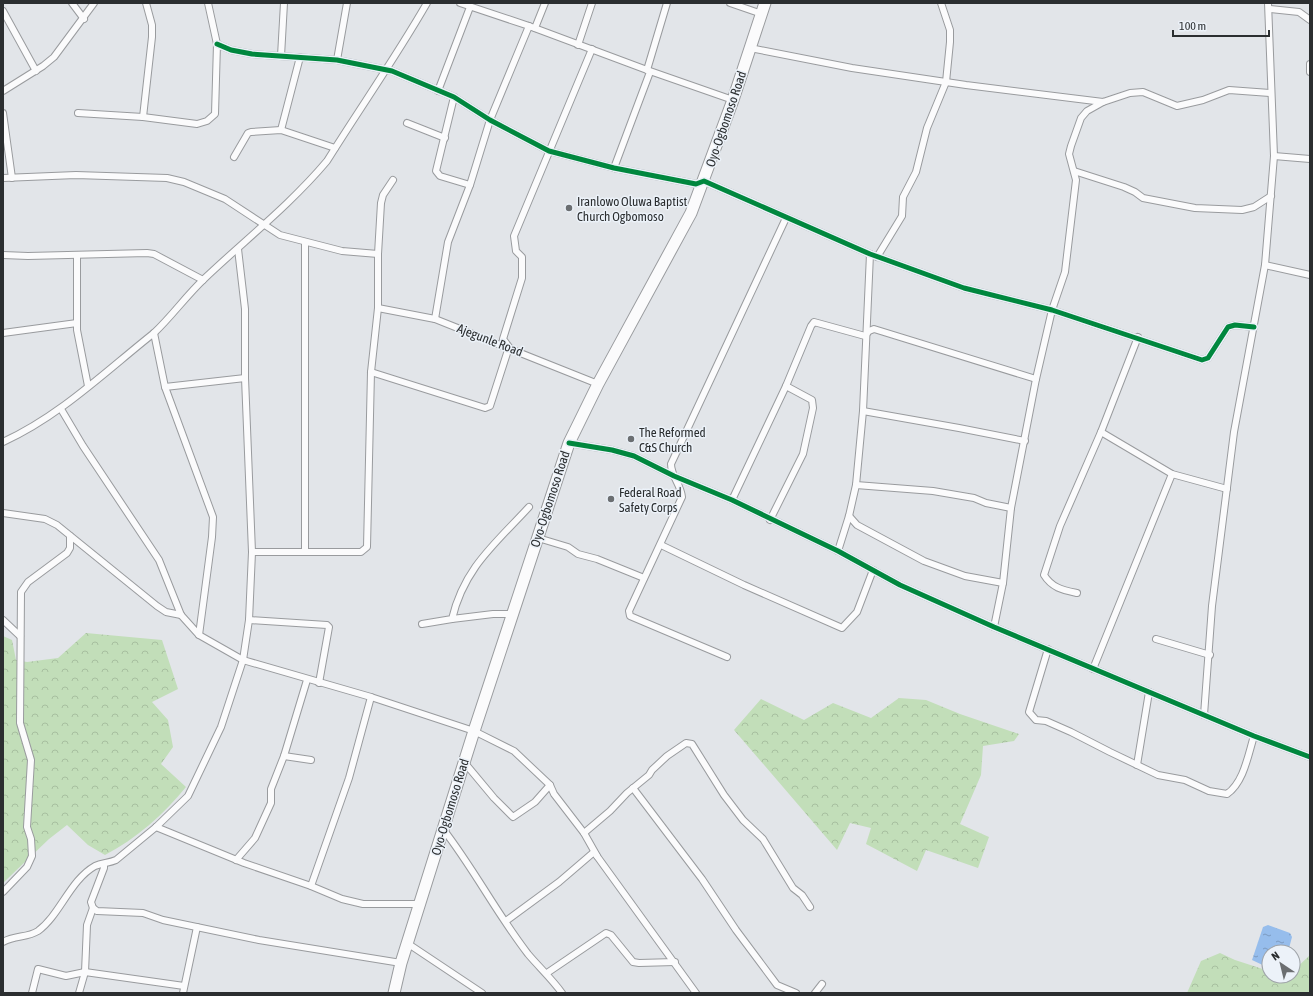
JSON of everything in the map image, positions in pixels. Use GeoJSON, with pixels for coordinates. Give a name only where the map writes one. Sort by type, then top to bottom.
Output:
{"type":"FeatureCollection","features":[{"type":"Feature","properties":{"kind":"highway","name":"Oyo-Ogbomoso Road"},"geometry":{"type":"LineString","coordinates":[[394,993],[407,943],[421,904],[464,762],[569,443],[598,384],[683,232],[704,181],[733,100],[763,8]]}},
{"type":"Feature","properties":{"kind":"street"},"geometry":{"type":"LineString","coordinates":[[72,3],[84,18]]}},
{"type":"Feature","properties":{"kind":"street"},"geometry":{"type":"LineString","coordinates":[[3,91],[36,71],[54,57],[94,3]]}},
{"type":"Feature","properties":{"kind":"street"},"geometry":{"type":"LineString","coordinates":[[143,117],[152,37],[152,25],[146,3]]}},
{"type":"Feature","properties":{"kind":"street"},"geometry":{"type":"LineString","coordinates":[[78,114],[143,117],[197,124],[207,121],[214,114],[217,44],[208,3]]}},
{"type":"Feature","properties":{"kind":"street"},"geometry":{"type":"LineString","coordinates":[[281,56],[284,3]]}},
{"type":"Feature","properties":{"kind":"street"},"geometry":{"type":"LineString","coordinates":[[336,60],[347,3]]}},
{"type":"Feature","properties":{"kind":"street"},"geometry":{"type":"LineString","coordinates":[[3,442],[18,435],[61,409],[154,333],[166,322],[203,280],[266,224],[318,172],[408,37],[427,3]]}},
{"type":"Feature","properties":{"kind":"street"},"geometry":{"type":"LineString","coordinates":[[460,3],[532,27],[578,45],[733,100]]}},
{"type":"Feature","properties":{"kind":"street"},"geometry":{"type":"LineString","coordinates":[[435,319],[446,251],[470,185],[490,120],[532,27],[545,3]]}},
{"type":"Feature","properties":{"kind":"street"},"geometry":{"type":"LineString","coordinates":[[578,45],[592,3]]}},
{"type":"Feature","properties":{"kind":"street"},"geometry":{"type":"LineString","coordinates":[[614,168],[650,72],[647,70],[667,3]]}},
{"type":"Feature","properties":{"kind":"street"},"geometry":{"type":"LineString","coordinates":[[730,3],[763,8]]}},
{"type":"Feature","properties":{"kind":"street"},"geometry":{"type":"LineString","coordinates":[[877,257],[902,216],[903,197],[916,172],[927,128],[946,82],[950,36],[941,3]]}},
{"type":"Feature","properties":{"kind":"street"},"geometry":{"type":"LineString","coordinates":[[1204,715],[1210,655],[1212,606],[1234,432],[1265,265],[1274,156],[1270,93],[1269,6],[1299,12],[1304,14],[1310,20]]}},
{"type":"Feature","properties":{"kind":"street"},"geometry":{"type":"LineString","coordinates":[[438,91],[470,7]]}},
{"type":"Feature","properties":{"kind":"street"},"geometry":{"type":"LineString","coordinates":[[3,11],[36,71]]}},
{"type":"Feature","properties":{"kind":"street"},"geometry":{"type":"LineString","coordinates":[[217,44],[232,50],[252,54],[336,60],[385,70],[454,97],[490,120],[549,151],[614,168],[696,184],[704,181],[877,257],[964,288],[1052,310],[1138,337],[1202,360],[1208,358],[1228,327],[1235,325],[1254,327]]}},
{"type":"Feature","properties":{"kind":"street"},"geometry":{"type":"LineString","coordinates":[[750,48],[852,68],[946,82],[1103,102]]}},
{"type":"Feature","properties":{"kind":"street"},"geometry":{"type":"LineString","coordinates":[[371,372],[486,408],[490,406],[509,347],[503,338],[522,278],[522,257],[516,251],[514,236],[592,49]]}},
{"type":"Feature","properties":{"kind":"street"},"geometry":{"type":"LineString","coordinates":[[281,130],[300,57]]}},
{"type":"Feature","properties":{"kind":"street"},"geometry":{"type":"LineString","coordinates":[[1310,64],[1310,72]]}},
{"type":"Feature","properties":{"kind":"street"},"geometry":{"type":"LineString","coordinates":[[994,627],[1003,583],[1011,508],[1036,379],[1052,310],[1065,272],[1075,191],[1074,171],[1069,154],[1077,125],[1087,111],[1103,102],[1130,92],[1143,92],[1177,106],[1203,100],[1229,90],[1270,93]]}},
{"type":"Feature","properties":{"kind":"street"},"geometry":{"type":"LineString","coordinates":[[454,97],[436,171],[438,175],[470,185]]}},
{"type":"Feature","properties":{"kind":"street"},"geometry":{"type":"LineString","coordinates":[[3,113],[12,178]]}},
{"type":"Feature","properties":{"kind":"street"},"geometry":{"type":"LineString","coordinates":[[407,123],[445,138]]}},
{"type":"Feature","properties":{"kind":"street"},"geometry":{"type":"LineString","coordinates":[[234,157],[248,133],[281,130],[335,148]]}},
{"type":"Feature","properties":{"kind":"street"},"geometry":{"type":"LineString","coordinates":[[1274,156],[1310,159]]}},
{"type":"Feature","properties":{"kind":"street"},"geometry":{"type":"LineString","coordinates":[[1074,171],[1124,187],[1143,198],[1195,208],[1242,210],[1254,207],[1271,196]]}},
{"type":"Feature","properties":{"kind":"street"},"geometry":{"type":"LineString","coordinates":[[3,178],[76,175],[167,178],[184,182],[225,199],[280,234],[306,243],[342,251],[378,254]]}},
{"type":"Feature","properties":{"kind":"street"},"geometry":{"type":"LineString","coordinates":[[252,552],[361,552],[367,547],[371,372],[378,308],[378,254],[381,203],[383,196],[393,180]]}},
{"type":"Feature","properties":{"kind":"street"},"geometry":{"type":"LineString","coordinates":[[727,657],[630,616],[630,611],[682,497],[681,489],[671,470],[671,464],[786,218]]}},
{"type":"Feature","properties":{"kind":"street"},"geometry":{"type":"LineString","coordinates":[[305,551],[306,243]]}},
{"type":"Feature","properties":{"kind":"street"},"geometry":{"type":"LineString","coordinates":[[3,942],[12,936],[24,936],[37,931],[78,882],[95,866],[116,860],[156,827],[188,796],[221,727],[243,660],[249,620],[252,552],[245,378],[245,309],[238,249]]}},
{"type":"Feature","properties":{"kind":"street"},"geometry":{"type":"LineString","coordinates":[[3,255],[148,253],[154,254],[203,280]]}},
{"type":"Feature","properties":{"kind":"street"},"geometry":{"type":"LineString","coordinates":[[838,551],[849,516],[856,484],[863,411],[865,336],[870,254]]}},
{"type":"Feature","properties":{"kind":"street"},"geometry":{"type":"LineString","coordinates":[[77,255],[77,323],[88,386]]}},
{"type":"Feature","properties":{"kind":"street"},"geometry":{"type":"LineString","coordinates":[[1265,265],[1310,275]]}},
{"type":"Feature","properties":{"kind":"street","name":"Ajegunle Road"},"geometry":{"type":"LineString","coordinates":[[378,308],[435,319],[509,347],[598,384]]}},
{"type":"Feature","properties":{"kind":"street"},"geometry":{"type":"LineString","coordinates":[[732,500],[786,386],[814,322],[865,336]]}},
{"type":"Feature","properties":{"kind":"street"},"geometry":{"type":"LineString","coordinates":[[3,333],[77,323]]}},
{"type":"Feature","properties":{"kind":"street"},"geometry":{"type":"LineString","coordinates":[[865,336],[869,331],[874,329],[1036,379]]}},
{"type":"Feature","properties":{"kind":"street"},"geometry":{"type":"LineString","coordinates":[[154,333],[165,387],[213,517],[212,537],[199,635]]}},
{"type":"Feature","properties":{"kind":"street"},"geometry":{"type":"LineString","coordinates":[[1077,593],[1061,590],[1049,583],[1044,575],[1060,526],[1102,432],[1138,337]]}},
{"type":"Feature","properties":{"kind":"street"},"geometry":{"type":"LineString","coordinates":[[165,387],[245,378]]}},
{"type":"Feature","properties":{"kind":"street"},"geometry":{"type":"LineString","coordinates":[[770,520],[803,454],[814,408],[812,400],[786,386]]}},
{"type":"Feature","properties":{"kind":"street"},"geometry":{"type":"LineString","coordinates":[[61,409],[83,446],[159,560],[181,615],[199,635],[243,660],[307,680],[371,697],[474,731],[514,751],[550,785],[554,794],[584,833],[597,856],[696,993]]}},
{"type":"Feature","properties":{"kind":"street"},"geometry":{"type":"LineString","coordinates":[[863,411],[1025,441]]}},
{"type":"Feature","properties":{"kind":"street"},"geometry":{"type":"LineString","coordinates":[[1102,432],[1172,474],[1227,489]]}},
{"type":"Feature","properties":{"kind":"street"},"geometry":{"type":"LineString","coordinates":[[569,443],[612,450],[634,456],[674,476],[732,500],[770,520],[838,551],[900,585],[994,627],[1254,736],[1310,757]]}},
{"type":"Feature","properties":{"kind":"street"},"geometry":{"type":"LineString","coordinates":[[1093,669],[1172,474]]}},
{"type":"Feature","properties":{"kind":"street"},"geometry":{"type":"LineString","coordinates":[[856,484],[933,491],[974,498],[986,503],[1011,508]]}},
{"type":"Feature","properties":{"kind":"street"},"geometry":{"type":"LineString","coordinates":[[452,619],[456,599],[468,577],[486,550],[529,507]]}},
{"type":"Feature","properties":{"kind":"street"},"geometry":{"type":"LineString","coordinates":[[3,513],[45,519],[57,524],[157,606],[166,612],[181,615]]}},
{"type":"Feature","properties":{"kind":"street"},"geometry":{"type":"LineString","coordinates":[[849,516],[856,525],[924,561],[965,576],[1003,583]]}},
{"type":"Feature","properties":{"kind":"street"},"geometry":{"type":"LineString","coordinates":[[3,892],[27,867],[32,856],[31,839],[27,827],[31,760],[20,723],[21,708],[19,693],[22,651],[20,636],[21,592],[23,587],[67,553],[70,548],[70,536]]}},
{"type":"Feature","properties":{"kind":"street"},"geometry":{"type":"LineString","coordinates":[[538,538],[568,547],[578,554],[597,559],[644,578]]}},
{"type":"Feature","properties":{"kind":"street"},"geometry":{"type":"LineString","coordinates":[[661,545],[744,585],[842,628],[857,612],[873,570]]}},
{"type":"Feature","properties":{"kind":"street"},"geometry":{"type":"LineString","coordinates":[[422,624],[493,614],[513,614]]}},
{"type":"Feature","properties":{"kind":"street"},"geometry":{"type":"LineString","coordinates":[[3,620],[20,636]]}},
{"type":"Feature","properties":{"kind":"street"},"geometry":{"type":"LineString","coordinates":[[249,620],[327,625],[329,627],[319,683]]}},
{"type":"Feature","properties":{"kind":"street"},"geometry":{"type":"LineString","coordinates":[[1156,640],[1210,655]]}},
{"type":"Feature","properties":{"kind":"street"},"geometry":{"type":"LineString","coordinates":[[1048,650],[1029,712],[1031,715],[1036,720],[1046,721],[1071,732],[1158,774],[1195,784],[1209,791],[1227,794],[1234,789],[1239,779],[1254,736]]}},
{"type":"Feature","properties":{"kind":"street"},"geometry":{"type":"LineString","coordinates":[[236,860],[255,838],[271,803],[271,789],[284,756],[307,680]]}},
{"type":"Feature","properties":{"kind":"street"},"geometry":{"type":"LineString","coordinates":[[1137,765],[1149,692]]}},
{"type":"Feature","properties":{"kind":"street"},"geometry":{"type":"LineString","coordinates":[[311,886],[349,778],[371,697]]}},
{"type":"Feature","properties":{"kind":"street"},"geometry":{"type":"LineString","coordinates":[[584,833],[649,775],[652,770],[667,756],[686,743],[692,744],[724,796],[743,820],[763,839],[793,888],[802,895],[810,907]]}},
{"type":"Feature","properties":{"kind":"street"},"geometry":{"type":"LineString","coordinates":[[284,756],[311,760]]}},
{"type":"Feature","properties":{"kind":"street"},"geometry":{"type":"LineString","coordinates":[[464,762],[494,798],[513,817],[535,802],[550,785]]}},
{"type":"Feature","properties":{"kind":"street"},"geometry":{"type":"LineString","coordinates":[[633,788],[702,879],[736,930],[777,985],[796,993]]}},
{"type":"Feature","properties":{"kind":"street"},"geometry":{"type":"LineString","coordinates":[[156,827],[236,860],[311,886],[342,899],[363,904],[421,904]]}},
{"type":"Feature","properties":{"kind":"street"},"geometry":{"type":"LineString","coordinates":[[443,829],[462,854],[529,954],[547,973],[562,993]]}},
{"type":"Feature","properties":{"kind":"street"},"geometry":{"type":"LineString","coordinates":[[506,921],[559,882],[594,852],[597,856]]}},
{"type":"Feature","properties":{"kind":"street"},"geometry":{"type":"LineString","coordinates":[[79,993],[85,972],[87,925],[93,908],[91,902],[104,868],[104,864]]}},
{"type":"Feature","properties":{"kind":"street"},"geometry":{"type":"LineString","coordinates":[[93,908],[97,911],[143,913],[163,920],[259,940],[401,963]]}},
{"type":"Feature","properties":{"kind":"street"},"geometry":{"type":"LineString","coordinates":[[183,993],[197,927]]}},
{"type":"Feature","properties":{"kind":"street"},"geometry":{"type":"LineString","coordinates":[[547,973],[606,933],[611,935],[633,962],[675,962]]}},
{"type":"Feature","properties":{"kind":"street"},"geometry":{"type":"LineString","coordinates":[[407,943],[482,993]]}},
{"type":"Feature","properties":{"kind":"street"},"geometry":{"type":"LineString","coordinates":[[32,993],[38,969],[66,976],[85,972],[184,986]]}},
{"type":"Feature","properties":{"kind":"street"},"geometry":{"type":"LineString","coordinates":[[815,993],[822,984]]}},
{"type":"Feature","properties":{"kind":"green space"},"geometry":{"type":"Polygon","coordinates":[[[86,633],[162,640],[178,689],[152,702],[168,720],[173,747],[161,764],[186,787],[149,825],[128,841],[105,855],[88,845],[67,825],[49,839],[3,883],[3,636],[12,640],[16,660],[27,662],[58,658],[86,633]]]}},
{"type":"Feature","properties":{"kind":"green space"},"geometry":{"type":"Polygon","coordinates":[[[899,698],[926,700],[960,714],[1019,734],[1014,741],[983,746],[981,775],[960,824],[989,837],[978,868],[926,850],[917,871],[866,844],[871,828],[850,823],[837,850],[734,730],[761,699],[804,720],[833,703],[871,718],[899,698]]]}},
{"type":"Feature","properties":{"kind":"green space"},"geometry":{"type":"Polygon","coordinates":[[[1220,953],[1235,960],[1261,968],[1261,984],[1301,984],[1301,963],[1310,955],[1310,993],[1187,993],[1201,961],[1220,953]]]}},
{"type":"Feature","properties":{"kind":"water"},"geometry":{"type":"Polygon","coordinates":[[[1268,925],[1290,933],[1292,937],[1290,944],[1261,944],[1261,964],[1252,960],[1263,927],[1268,925]]]}},
{"type":"Feature","properties":{"kind":"cycle path"},"geometry":{"type":"LineString","coordinates":[[217,44],[231,50],[252,54],[337,60],[392,71],[454,97],[490,120],[549,151],[614,168],[696,184],[704,181],[870,254],[964,288],[1052,310],[1202,360],[1208,358],[1228,327],[1235,325],[1254,327]]}},
{"type":"Feature","properties":{"kind":"cycle path"},"geometry":{"type":"LineString","coordinates":[[569,443],[612,450],[634,456],[674,476],[732,500],[838,551],[900,585],[994,627],[1254,736],[1310,757]]}},
{"type":"Feature","properties":{"kind":"place","name":"Iranlowo Oluwa Baptist Church Ogbomoso"},"geometry":{"type":"Point","coordinates":[569,208]}},
{"type":"Feature","properties":{"kind":"place","name":"The Reformed C&S Church"},"geometry":{"type":"Point","coordinates":[631,439]}},
{"type":"Feature","properties":{"kind":"place","name":"Federal Road Safety Corps"},"geometry":{"type":"Point","coordinates":[611,499]}}]}
